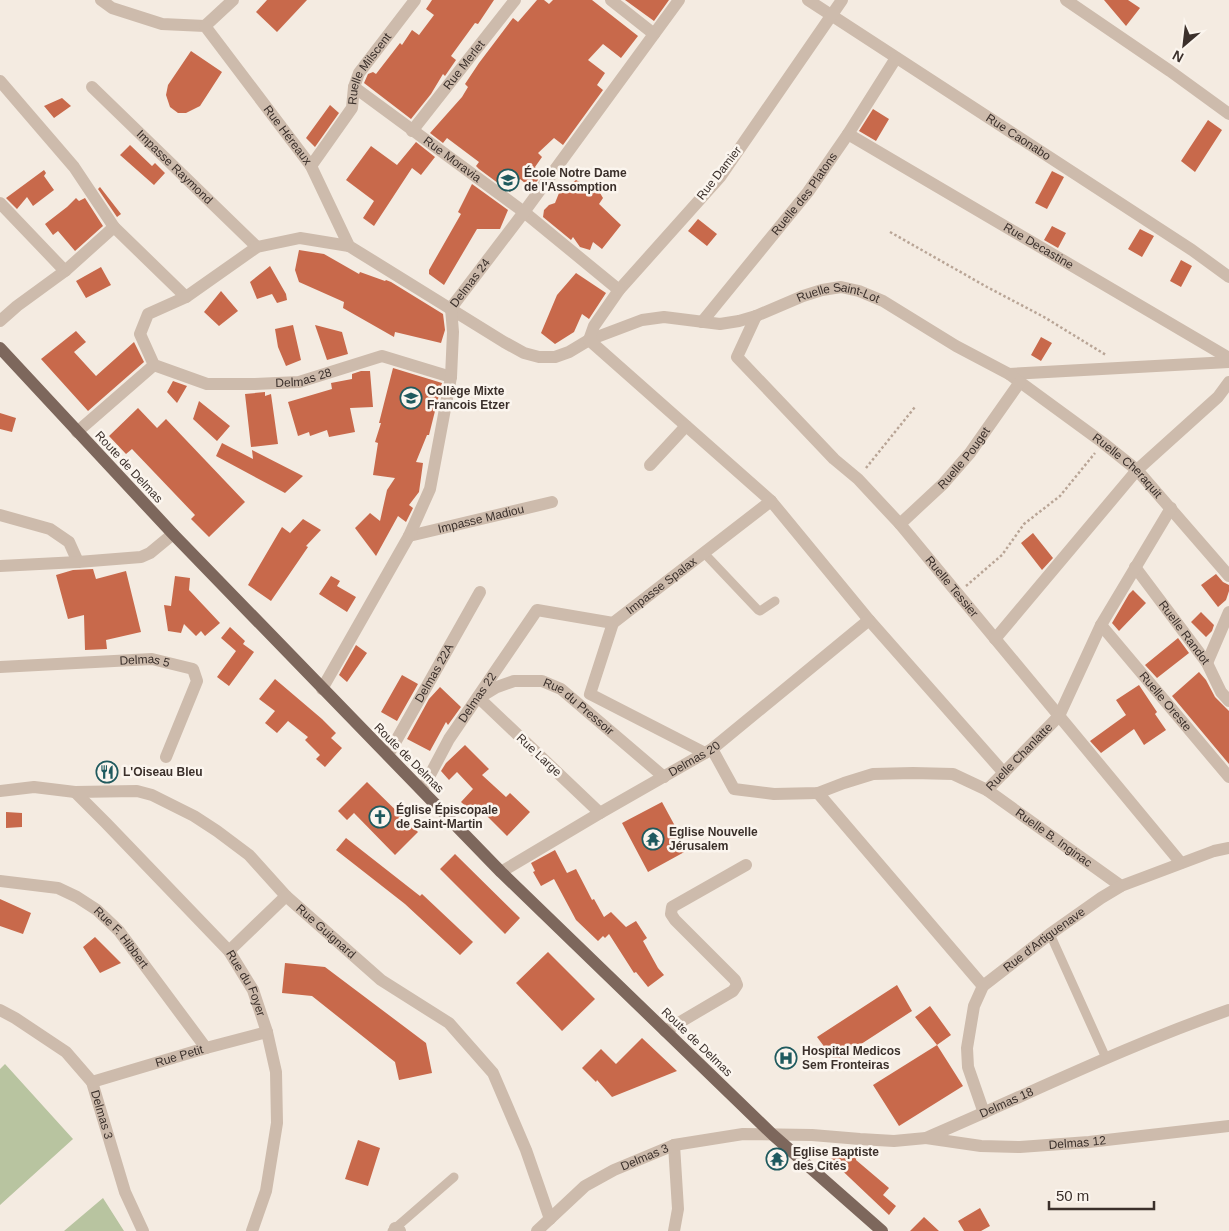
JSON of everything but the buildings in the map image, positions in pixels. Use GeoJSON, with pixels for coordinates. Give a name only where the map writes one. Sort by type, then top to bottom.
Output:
{"type":"FeatureCollection","features":[{"type":"Feature","properties":{"kind":"main road","name":"Route de Delmas"},"geometry":{"type":"LineString","coordinates":[[0,348],[173,534],[501,872],[773,1135],[882,1231]]}},
{"type":"Feature","properties":{"kind":"street"},"geometry":{"type":"LineString","coordinates":[[101,0],[112,8],[162,24],[205,26],[233,0]]}},
{"type":"Feature","properties":{"kind":"street","name":"Ruelle Milscent"},"geometry":{"type":"LineString","coordinates":[[311,166],[352,108],[354,87],[359,74],[415,0]]}},
{"type":"Feature","properties":{"kind":"street","name":"Rue Merlet"},"geometry":{"type":"LineString","coordinates":[[412,131],[515,0]]}},
{"type":"Feature","properties":{"kind":"street"},"geometry":{"type":"LineString","coordinates":[[611,0],[654,34]]}},
{"type":"Feature","properties":{"kind":"street","name":"Delmas 24"},"geometry":{"type":"LineString","coordinates":[[322,689],[409,536],[430,489],[451,377],[451,308],[524,212],[679,0]]}},
{"type":"Feature","properties":{"kind":"street","name":"Rue Caonabo"},"geometry":{"type":"LineString","coordinates":[[808,0],[1192,250],[1229,277]]}},
{"type":"Feature","properties":{"kind":"street","name":"Rue Damier"},"geometry":{"type":"LineString","coordinates":[[589,340],[594,326],[619,290],[720,177],[842,0]]}},
{"type":"Feature","properties":{"kind":"street"},"geometry":{"type":"LineString","coordinates":[[1066,0],[1229,114]]}},
{"type":"Feature","properties":{"kind":"street","name":"Rue Héreaux"},"geometry":{"type":"LineString","coordinates":[[205,26],[311,166],[349,246]]}},
{"type":"Feature","properties":{"kind":"street","name":"Ruelle des Platons"},"geometry":{"type":"LineString","coordinates":[[702,322],[808,192],[848,134],[896,58]]}},
{"type":"Feature","properties":{"kind":"street"},"geometry":{"type":"LineString","coordinates":[[0,81],[74,167],[114,227],[186,297]]}},
{"type":"Feature","properties":{"kind":"street","name":"Impasse Raymond"},"geometry":{"type":"LineString","coordinates":[[92,87],[257,247]]}},
{"type":"Feature","properties":{"kind":"street","name":"Rue Moravia"},"geometry":{"type":"LineString","coordinates":[[354,87],[524,212],[619,290]]}},
{"type":"Feature","properties":{"kind":"street","name":"Rue Decastine"},"geometry":{"type":"LineString","coordinates":[[848,134],[1229,358]]}},
{"type":"Feature","properties":{"kind":"street"},"geometry":{"type":"LineString","coordinates":[[0,203],[65,271]]}},
{"type":"Feature","properties":{"kind":"street"},"geometry":{"type":"LineString","coordinates":[[0,321],[17,306],[65,271],[114,227]]}},
{"type":"Feature","properties":{"kind":"street"},"geometry":{"type":"LineString","coordinates":[[77,432],[154,365],[140,334],[148,314],[186,297],[257,247],[300,238],[349,246],[451,308]]}},
{"type":"Feature","properties":{"kind":"street","name":"Ruelle Saint-Lot"},"geometry":{"type":"LineString","coordinates":[[451,308],[524,353],[539,357],[555,357],[569,352],[589,340],[642,320],[664,317],[720,324],[739,321],[756,316],[803,296],[841,287],[859,290],[883,301],[956,346],[1009,374]]}},
{"type":"Feature","properties":{"kind":"street","name":"Ruelle Tessier"},"geometry":{"type":"LineString","coordinates":[[756,316],[737,357],[834,459],[858,479],[900,524],[1181,863]]}},
{"type":"Feature","properties":{"kind":"street"},"geometry":{"type":"LineString","coordinates":[[589,340],[771,501],[869,620],[1004,773]]}},
{"type":"Feature","properties":{"kind":"street","name":"Delmas 28"},"geometry":{"type":"LineString","coordinates":[[154,365],[207,384],[255,384],[299,382],[382,356],[451,377]]}},
{"type":"Feature","properties":{"kind":"street"},"geometry":{"type":"LineString","coordinates":[[1009,374],[1229,362]]}},
{"type":"Feature","properties":{"kind":"street","name":"Ruelle Cheraquit"},"geometry":{"type":"LineString","coordinates":[[1009,374],[1137,470],[1229,576]]}},
{"type":"Feature","properties":{"kind":"street","name":"Ruelle Pouget"},"geometry":{"type":"LineString","coordinates":[[900,524],[943,484],[970,453],[1020,382]]}},
{"type":"Feature","properties":{"kind":"street"},"geometry":{"type":"LineString","coordinates":[[995,639],[1137,470],[1218,397],[1229,382]]}},
{"type":"Feature","properties":{"kind":"street"},"geometry":{"type":"LineString","coordinates":[[650,465],[686,426]]}},
{"type":"Feature","properties":{"kind":"street","name":"Impasse Spalax"},"geometry":{"type":"LineString","coordinates":[[537,610],[613,623],[771,501]]}},
{"type":"Feature","properties":{"kind":"street","name":"Impasse Madiou"},"geometry":{"type":"LineString","coordinates":[[409,536],[552,502]]}},
{"type":"Feature","properties":{"kind":"street","name":"Ruelle Chanlatte"},"geometry":{"type":"LineString","coordinates":[[709,751],[734,789],[774,794],[818,793],[873,774],[913,773],[953,774],[987,790],[1059,716],[1101,625],[1171,508]]}},
{"type":"Feature","properties":{"kind":"street"},"geometry":{"type":"LineString","coordinates":[[0,515],[50,529],[68,542],[78,562]]}},
{"type":"Feature","properties":{"kind":"street"},"geometry":{"type":"LineString","coordinates":[[0,566],[141,557],[150,553],[173,534]]}},
{"type":"Feature","properties":{"kind":"street","name":"Ruelle Randot"},"geometry":{"type":"LineString","coordinates":[[1135,567],[1207,664],[1221,692],[1229,701]]}},
{"type":"Feature","properties":{"kind":"street","name":"Delmas 22A"},"geometry":{"type":"LineString","coordinates":[[388,755],[480,592]]}},
{"type":"Feature","properties":{"kind":"street","name":"Delmas 22"},"geometry":{"type":"LineString","coordinates":[[422,790],[450,739],[537,610]]}},
{"type":"Feature","properties":{"kind":"street"},"geometry":{"type":"LineString","coordinates":[[1207,664],[1229,612]]}},
{"type":"Feature","properties":{"kind":"street","name":"Delmas 20"},"geometry":{"type":"LineString","coordinates":[[501,872],[709,751],[869,620]]}},
{"type":"Feature","properties":{"kind":"street"},"geometry":{"type":"LineString","coordinates":[[613,623],[590,694],[709,751]]}},
{"type":"Feature","properties":{"kind":"street","name":"Ruelle Oreste"},"geometry":{"type":"LineString","coordinates":[[1101,625],[1229,777]]}},
{"type":"Feature","properties":{"kind":"street","name":"Delmas 5"},"geometry":{"type":"LineString","coordinates":[[0,667],[152,659],[193,669],[197,681],[166,757]]}},
{"type":"Feature","properties":{"kind":"street","name":"Rue du Pressoir"},"geometry":{"type":"LineString","coordinates":[[479,698],[498,686],[514,681],[542,681],[561,690],[664,777]]}},
{"type":"Feature","properties":{"kind":"street","name":"Rue Large"},"geometry":{"type":"LineString","coordinates":[[479,698],[600,813]]}},
{"type":"Feature","properties":{"kind":"street","name":"Rue Guignard"},"geometry":{"type":"LineString","coordinates":[[0,791],[34,787],[75,792],[137,791],[152,795],[194,816],[249,855],[286,896],[381,980],[449,1023],[493,1073],[526,1150],[550,1219]]}},
{"type":"Feature","properties":{"kind":"street","name":"Ruelle B. Inginac"},"geometry":{"type":"LineString","coordinates":[[987,790],[1120,886]]}},
{"type":"Feature","properties":{"kind":"street","name":"Rue du Foyer"},"geometry":{"type":"LineString","coordinates":[[75,792],[229,951],[253,990],[267,1032],[276,1072],[277,1123],[266,1191],[252,1231]]}},
{"type":"Feature","properties":{"kind":"street"},"geometry":{"type":"LineString","coordinates":[[818,793],[983,986]]}},
{"type":"Feature","properties":{"kind":"street","name":"Rue d'Artiguenave"},"geometry":{"type":"LineString","coordinates":[[984,1113],[968,1067],[967,1048],[974,1006],[983,986],[1050,934],[1120,886],[1214,850],[1229,848]]}},
{"type":"Feature","properties":{"kind":"street"},"geometry":{"type":"LineString","coordinates":[[665,1030],[733,991],[737,985],[735,980],[675,920],[671,914],[672,907],[746,866]]}},
{"type":"Feature","properties":{"kind":"street","name":"Rue F. Hibbert"},"geometry":{"type":"LineString","coordinates":[[0,881],[58,888],[97,910],[120,931],[206,1048]]}},
{"type":"Feature","properties":{"kind":"street"},"geometry":{"type":"LineString","coordinates":[[229,951],[286,896]]}},
{"type":"Feature","properties":{"kind":"street","name":"Delmas 3"},"geometry":{"type":"LineString","coordinates":[[0,1010],[66,1052],[92,1082],[125,1192],[143,1231]]}},
{"type":"Feature","properties":{"kind":"street","name":"Delmas 18"},"geometry":{"type":"LineString","coordinates":[[773,1135],[812,1135],[894,1140],[926,1138],[1106,1058],[1182,1026],[1229,1010]]}},
{"type":"Feature","properties":{"kind":"street","name":"Rue Petit"},"geometry":{"type":"LineString","coordinates":[[92,1082],[267,1032]]}},
{"type":"Feature","properties":{"kind":"street","name":"Delmas 12"},"geometry":{"type":"LineString","coordinates":[[926,1138],[981,1146],[1020,1147],[1089,1142],[1229,1126]]}},
{"type":"Feature","properties":{"kind":"street","name":"Delmas 3"},"geometry":{"type":"LineString","coordinates":[[537,1231],[585,1186],[614,1170],[674,1145],[743,1134],[773,1135]]}},
{"type":"Feature","properties":{"kind":"street"},"geometry":{"type":"LineString","coordinates":[[674,1145],[678,1209],[674,1231]]}},
{"type":"Feature","properties":{"kind":"lane"},"geometry":{"type":"LineString","coordinates":[[704,553],[758,610],[760,611],[775,601]]}},
{"type":"Feature","properties":{"kind":"lane"},"geometry":{"type":"LineString","coordinates":[[1050,934],[1106,1058]]}},
{"type":"Feature","properties":{"kind":"lane"},"geometry":{"type":"LineString","coordinates":[[396,1230],[454,1177]]}},
{"type":"Feature","properties":{"kind":"path"},"geometry":{"type":"LineString","coordinates":[[890,232],[1044,317],[1107,356]]}},
{"type":"Feature","properties":{"kind":"path"},"geometry":{"type":"LineString","coordinates":[[858,479],[915,407]]}},
{"type":"Feature","properties":{"kind":"path"},"geometry":{"type":"LineString","coordinates":[[957,594],[1002,555],[1024,524],[1060,496],[1089,462],[1102,442]]}},
{"type":"Feature","properties":{"kind":"green space"},"geometry":{"type":"Polygon","coordinates":[[[5,1064],[73,1139],[0,1205],[0,1069],[5,1064]]]}},
{"type":"Feature","properties":{"kind":"green space"},"geometry":{"type":"Polygon","coordinates":[[[103,1198],[124,1231],[64,1231],[103,1198]]]}},
{"type":"Feature","properties":{"kind":"place","name":"École Notre Dame de l'Assomption"},"geometry":{"type":"Point","coordinates":[508,180]}},
{"type":"Feature","properties":{"kind":"place","name":"Collège Mixte Francois Etzer"},"geometry":{"type":"Point","coordinates":[411,398]}},
{"type":"Feature","properties":{"kind":"place","name":"L'Oiseau Bleu"},"geometry":{"type":"Point","coordinates":[107,772]}},
{"type":"Feature","properties":{"kind":"place","name":"Église Épiscopale de Saint-Martin"},"geometry":{"type":"Point","coordinates":[380,817]}},
{"type":"Feature","properties":{"kind":"place","name":"Eglise Nouvelle Jérusalem"},"geometry":{"type":"Point","coordinates":[653,839]}},
{"type":"Feature","properties":{"kind":"place","name":"Hospital Medicos Sem Fronteiras"},"geometry":{"type":"Point","coordinates":[786,1058]}},
{"type":"Feature","properties":{"kind":"place","name":"Eglise Baptiste des Cités"},"geometry":{"type":"Point","coordinates":[777,1159]}}]}
